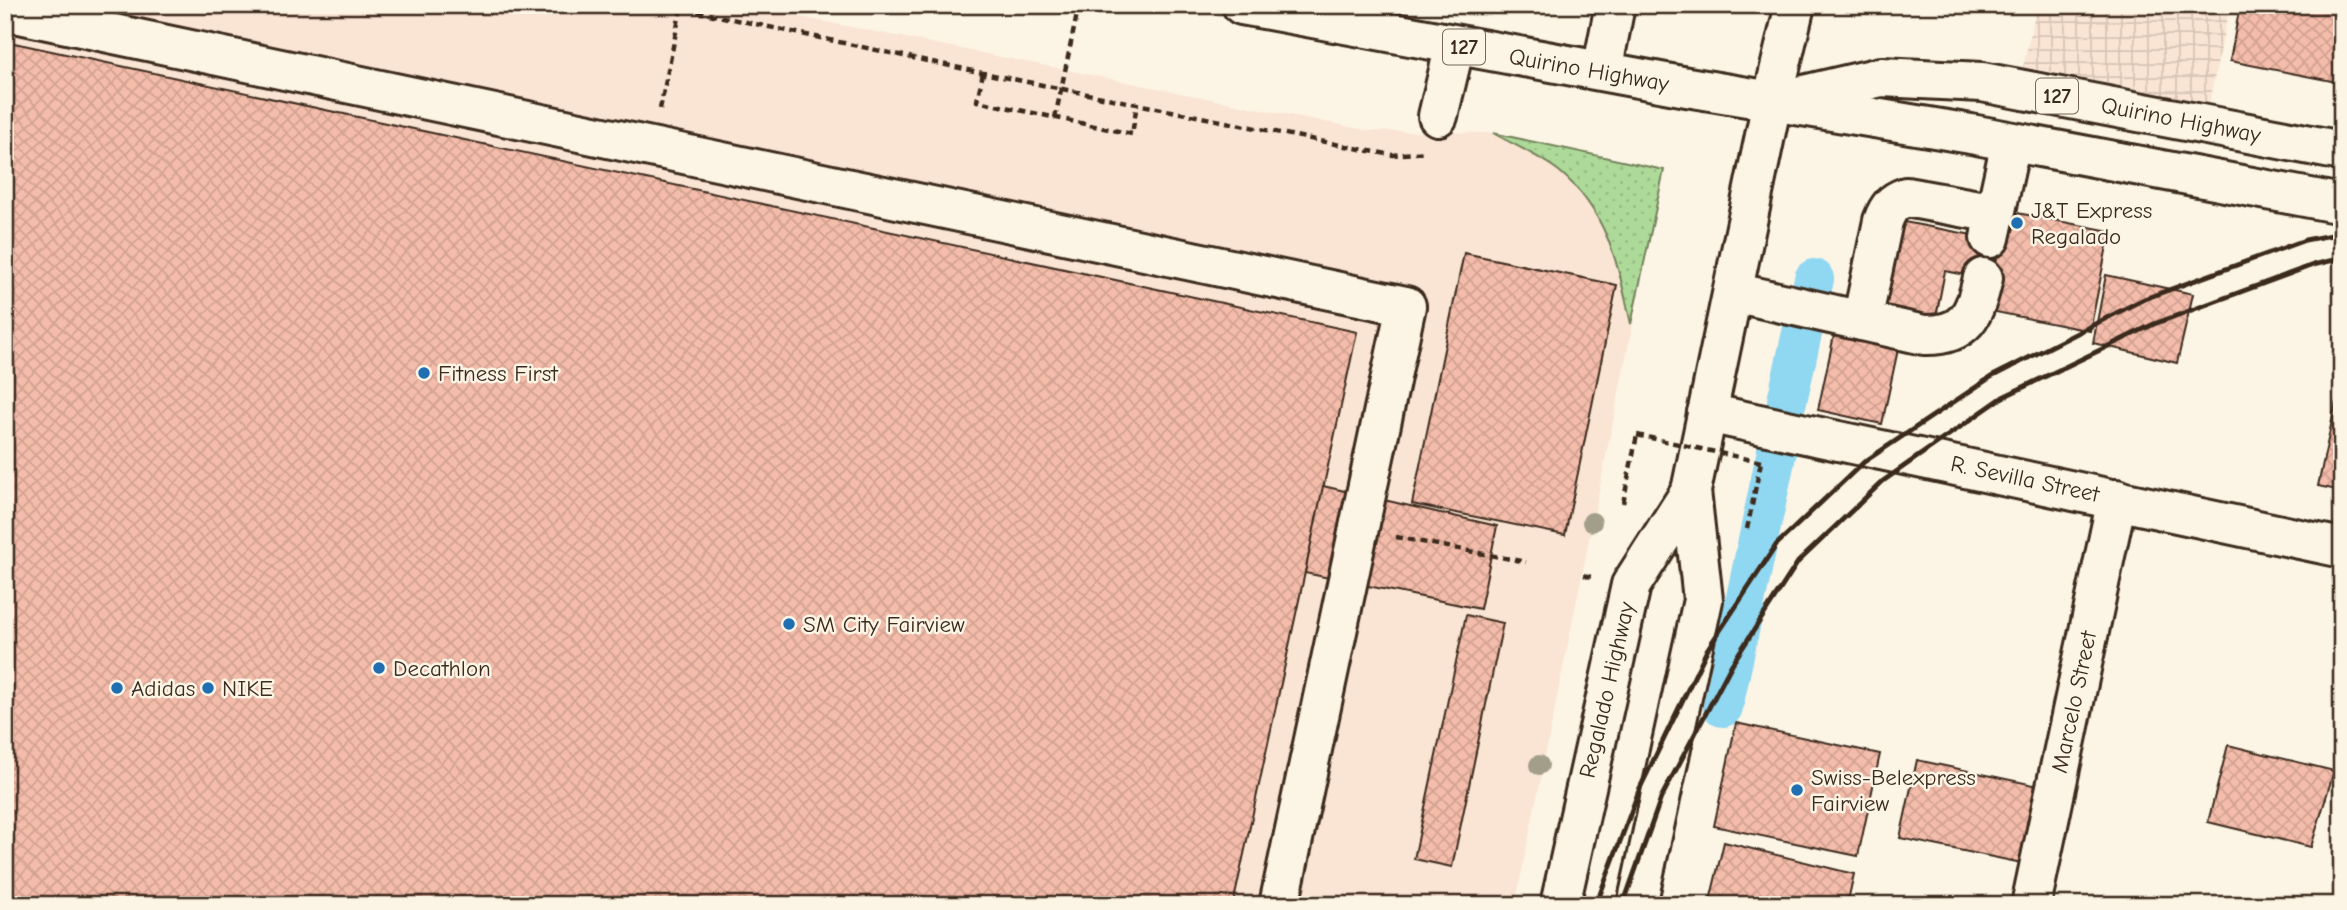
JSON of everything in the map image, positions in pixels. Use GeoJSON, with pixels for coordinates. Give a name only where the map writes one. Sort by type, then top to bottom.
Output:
{"type":"FeatureCollection","features":[{"type":"Feature","properties":{"kind":"main road","name":"Quirino Highway"},"geometry":{"type":"LineString","coordinates":[[1242,5],[2342,204]]}},
{"type":"Feature","properties":{"kind":"main road"},"geometry":{"type":"LineString","coordinates":[[1602,71],[1615,5]]}},
{"type":"Feature","properties":{"kind":"main road","name":"Regalado Highway"},"geometry":{"type":"LineString","coordinates":[[1637,905],[1703,600],[1691,491],[1772,102],[1795,5]]}},
{"type":"Feature","properties":{"kind":"main road"},"geometry":{"type":"LineString","coordinates":[[5,11],[1406,306],[1279,905]]}},
{"type":"Feature","properties":{"kind":"main road"},"geometry":{"type":"LineString","coordinates":[[1436,133],[1455,45]]}},
{"type":"Feature","properties":{"kind":"main road","name":"Quirino Highway"},"geometry":{"type":"LineString","coordinates":[[1772,102],[1881,77],[1982,82],[2342,151]]}},
{"type":"Feature","properties":{"kind":"main road"},"geometry":{"type":"LineString","coordinates":[[1863,321],[1888,208],[1906,197],[1993,225],[2011,142]]}},
{"type":"Feature","properties":{"kind":"main road"},"geometry":{"type":"LineString","coordinates":[[1733,292],[1924,334],[1940,335],[1954,331],[1966,322],[1976,307],[1983,278]]}},
{"type":"Feature","properties":{"kind":"main road","name":"R. Sevilla Street"},"geometry":{"type":"LineString","coordinates":[[1707,413],[2342,548]]}},
{"type":"Feature","properties":{"kind":"main road","name":"Regalado Highway"},"geometry":{"type":"LineString","coordinates":[[1560,905],[1631,585],[1691,491]]}},
{"type":"Feature","properties":{"kind":"main road","name":"Marcelo Street"},"geometry":{"type":"LineString","coordinates":[[2031,905],[2117,499]]}},
{"type":"Feature","properties":{"kind":"path"},"geometry":{"type":"LineString","coordinates":[[1055,118],[1079,5]]}},
{"type":"Feature","properties":{"kind":"path"},"geometry":{"type":"LineString","coordinates":[[652,147],[681,8],[983,73],[1382,153],[1415,154],[1436,133]]}},
{"type":"Feature","properties":{"kind":"path"},"geometry":{"type":"LineString","coordinates":[[983,73],[977,101],[1132,134],[1138,104]]}},
{"type":"Feature","properties":{"kind":"path"},"geometry":{"type":"LineString","coordinates":[[1623,503],[1637,435],[1761,462],[1747,529]]}},
{"type":"Feature","properties":{"kind":"path"},"geometry":{"type":"LineString","coordinates":[[1359,529],[1526,562]]}},
{"type":"Feature","properties":{"kind":"shaded area","name":"SM City Fairview"},"geometry":{"type":"Polygon","coordinates":[[[5,5],[742,5],[1370,131],[1493,133],[1664,170],[1515,905],[5,905],[5,5]]]}},
{"type":"Feature","properties":{"kind":"shaded area"},"geometry":{"type":"Polygon","coordinates":[[[2037,5],[2230,5],[2209,103],[2023,67],[2037,5]]]}},
{"type":"Feature","properties":{"kind":"green space"},"geometry":{"type":"Polygon","coordinates":[[[1493,133],[1664,170],[1631,324],[1615,260],[1600,222],[1589,204],[1559,171],[1493,133]]]}},
{"type":"Feature","properties":{"kind":"building"},"geometry":{"type":"Polygon","coordinates":[[[2240,5],[2342,5],[2342,83],[2230,61],[2240,5]]]}},
{"type":"Feature","properties":{"kind":"building","name":"SM City Fairview"},"geometry":{"type":"Polygon","coordinates":[[[5,41],[1357,332],[1233,905],[19,905],[5,902],[5,41]]]}},
{"type":"Feature","properties":{"kind":"building"},"geometry":{"type":"Polygon","coordinates":[[[2007,211],[2110,231],[2090,331],[1986,310],[2007,211]]]}},
{"type":"Feature","properties":{"kind":"building"},"geometry":{"type":"Polygon","coordinates":[[[1899,221],[1999,240],[1992,280],[1945,271],[1935,322],[1881,312],[1899,221]]]}},
{"type":"Feature","properties":{"kind":"building"},"geometry":{"type":"Polygon","coordinates":[[[1464,253],[1617,285],[1565,535],[1412,504],[1464,253]]]}},
{"type":"Feature","properties":{"kind":"building"},"geometry":{"type":"Polygon","coordinates":[[[2106,275],[2193,294],[2177,363],[2093,343],[2106,275]]]}},
{"type":"Feature","properties":{"kind":"building"},"geometry":{"type":"Polygon","coordinates":[[[1836,326],[1900,340],[1882,424],[1818,410],[1836,326]]]}},
{"type":"Feature","properties":{"kind":"building"},"geometry":{"type":"Polygon","coordinates":[[[2336,402],[2342,403],[2342,491],[2318,486],[2336,402]]]}},
{"type":"Feature","properties":{"kind":"building"},"geometry":{"type":"Polygon","coordinates":[[[1323,486],[1497,526],[1480,609],[1305,573],[1323,486]]]}},
{"type":"Feature","properties":{"kind":"building"},"geometry":{"type":"Polygon","coordinates":[[[1466,615],[1503,623],[1452,867],[1414,859],[1466,615]]]}},
{"type":"Feature","properties":{"kind":"building","name":"Swiss-Belexpress Fairview"},"geometry":{"type":"Polygon","coordinates":[[[1736,723],[1880,754],[1858,856],[1714,826],[1736,723]]]}},
{"type":"Feature","properties":{"kind":"building"},"geometry":{"type":"Polygon","coordinates":[[[2228,745],[2334,771],[2311,847],[2208,822],[2228,745]]]}},
{"type":"Feature","properties":{"kind":"building"},"geometry":{"type":"Polygon","coordinates":[[[1917,760],[2043,787],[2027,864],[1900,838],[1917,760]]]}},
{"type":"Feature","properties":{"kind":"building"},"geometry":{"type":"Polygon","coordinates":[[[1724,842],[1854,874],[1847,905],[1709,905],[1724,842]]]}},
{"type":"Feature","properties":{"kind":"waterway"},"geometry":{"type":"LineString","coordinates":[[1787,401],[1814,279]]}},
{"type":"Feature","properties":{"kind":"waterway"},"geometry":{"type":"LineString","coordinates":[[1723,707],[1779,441]]}},
{"type":"Feature","properties":{"kind":"railway"},"geometry":{"type":"LineString","coordinates":[[1596,905],[1640,788],[1707,650],[1777,544],[1864,462],[1991,377],[2144,299],[2305,240],[2342,233]]}},
{"type":"Feature","properties":{"kind":"railway"},"geometry":{"type":"LineString","coordinates":[[1623,905],[1661,798],[1732,664],[1798,562],[1883,481],[2003,397],[2154,324],[2313,265],[2342,258]]}},
{"type":"Feature","properties":{"kind":"place","name":"J&T Express Regalado"},"geometry":{"type":"Point","coordinates":[2017,223]}},
{"type":"Feature","properties":{"kind":"place","name":"Fitness First"},"geometry":{"type":"Point","coordinates":[424,373]}},
{"type":"Feature","properties":{"kind":"place","name":"SM City Fairview"},"geometry":{"type":"Point","coordinates":[789,624]}},
{"type":"Feature","properties":{"kind":"place","name":"Decathlon"},"geometry":{"type":"Point","coordinates":[379,668]}},
{"type":"Feature","properties":{"kind":"place","name":"Adidas"},"geometry":{"type":"Point","coordinates":[117,688]}},
{"type":"Feature","properties":{"kind":"place","name":"NIKE"},"geometry":{"type":"Point","coordinates":[208,688]}},
{"type":"Feature","properties":{"kind":"place","name":"Swiss-Belexpress Fairview"},"geometry":{"type":"Point","coordinates":[1797,790]}}]}
